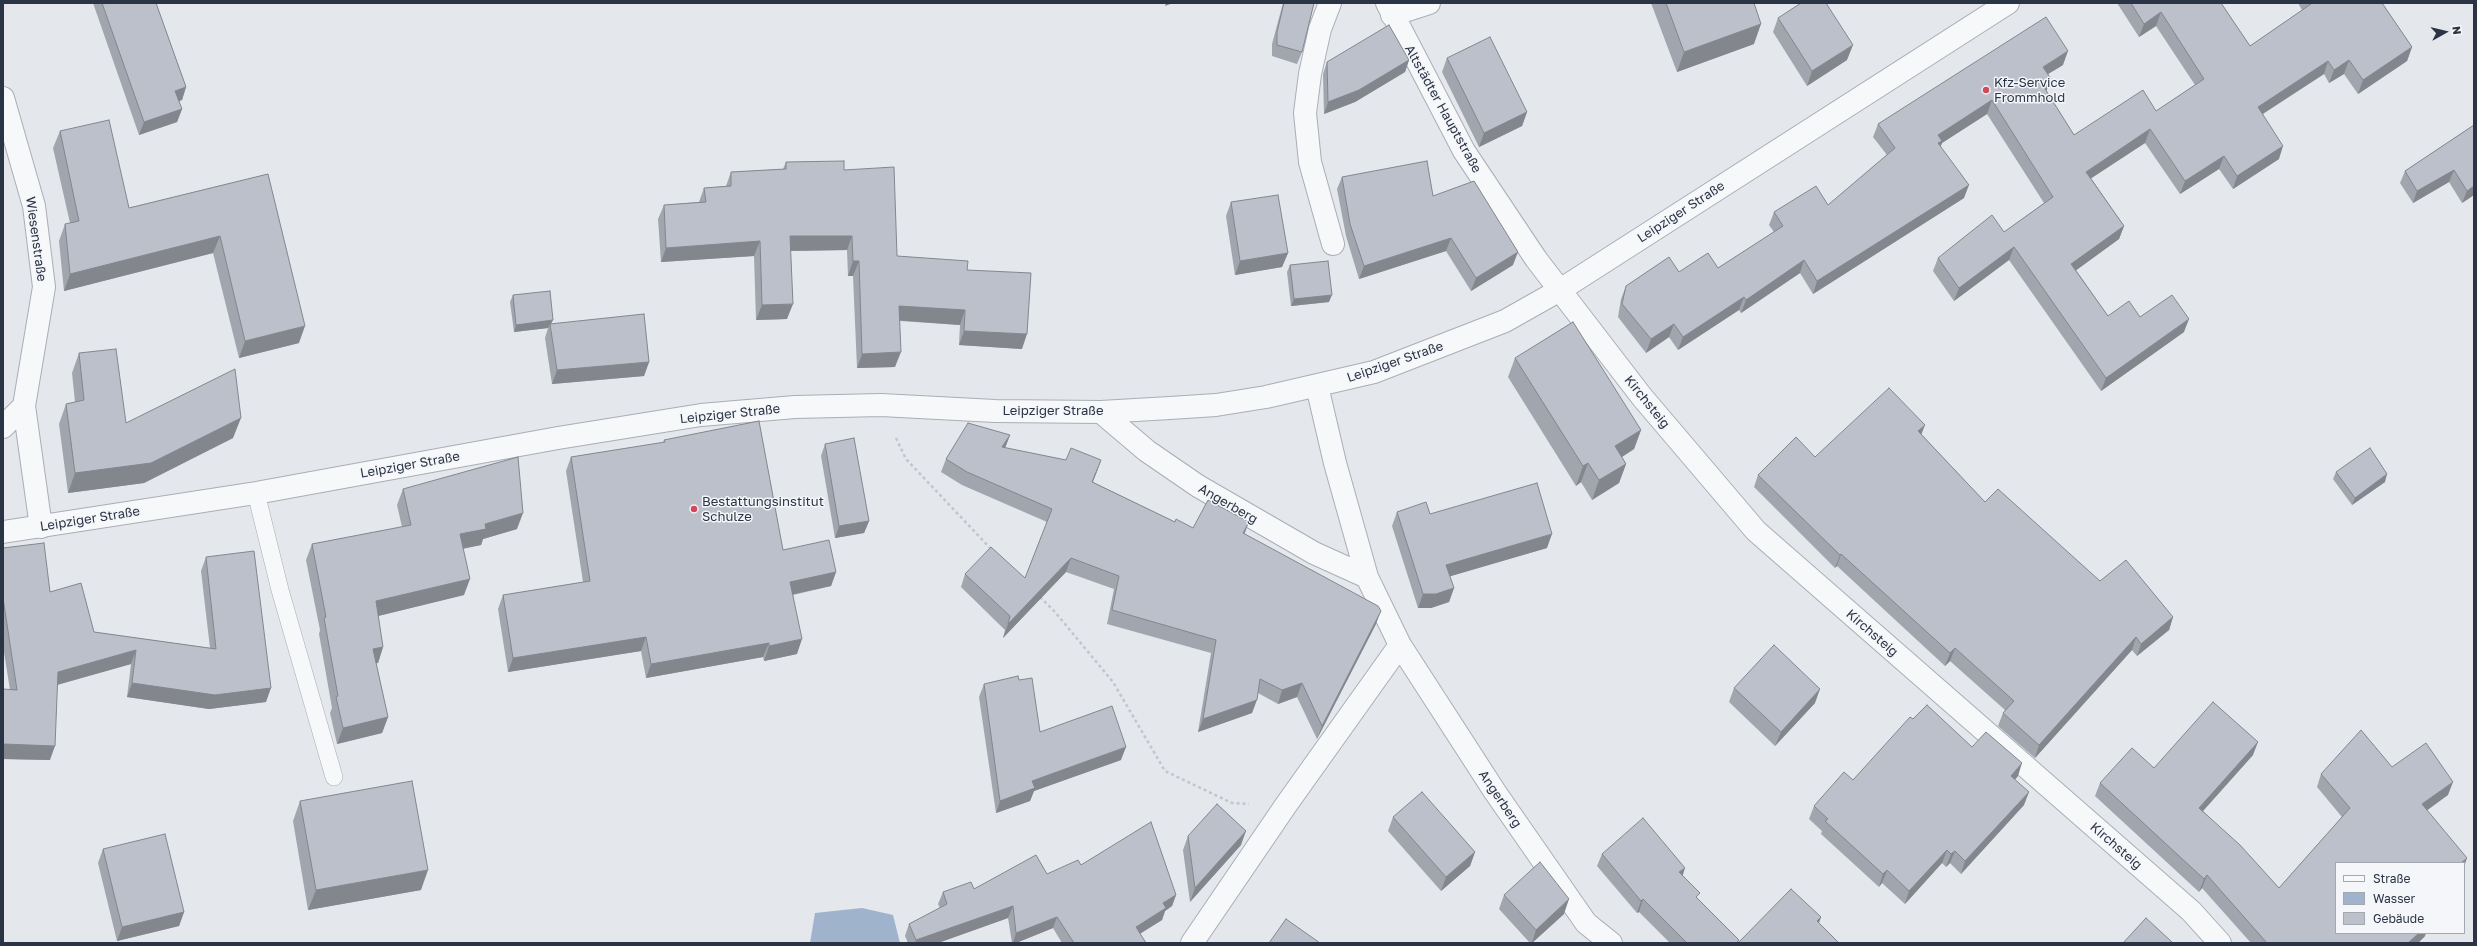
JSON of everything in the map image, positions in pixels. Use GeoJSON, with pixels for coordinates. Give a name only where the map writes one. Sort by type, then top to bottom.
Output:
{"type":"FeatureCollection","features":[{"type":"Feature","properties":{"kind":"street"},"geometry":{"type":"LineString","coordinates":[[1330,3],[1320,29],[1310,74],[1305,113],[1310,162],[1333,244]]}},
{"type":"Feature","properties":{"kind":"street"},"geometry":{"type":"LineString","coordinates":[[1390,9],[1429,3]]}},
{"type":"Feature","properties":{"kind":"street","name":"Leipziger Straße"},"geometry":{"type":"LineString","coordinates":[[3,532],[256,494],[558,438],[701,416],[788,407],[881,405],[995,411],[1101,412],[1216,405],[1266,397],[1374,372],[1505,321],[1560,290],[2008,3]]}},
{"type":"Feature","properties":{"kind":"street","name":"Altstädter Hauptstraße"},"geometry":{"type":"LineString","coordinates":[[1390,9],[1464,150],[1536,259],[1560,290]]}},
{"type":"Feature","properties":{"kind":"street","name":"Wiesenstraße"},"geometry":{"type":"LineString","coordinates":[[3,98],[34,206],[44,287],[24,406],[41,527]]}},
{"type":"Feature","properties":{"kind":"street","name":"Kirchsteig"},"geometry":{"type":"LineString","coordinates":[[1560,290],[1642,397],[1756,531],[2191,911],[2220,943]]}},
{"type":"Feature","properties":{"kind":"street","name":"Angerberg"},"geometry":{"type":"LineString","coordinates":[[1317,386],[1335,463],[1367,577],[1400,645],[1495,792],[1586,923],[1611,943]]}},
{"type":"Feature","properties":{"kind":"street"},"geometry":{"type":"LineString","coordinates":[[3,427],[24,406]]}},
{"type":"Feature","properties":{"kind":"street","name":"Angerberg"},"geometry":{"type":"LineString","coordinates":[[1101,412],[1147,451],[1198,486],[1314,553],[1367,577]]}},
{"type":"Feature","properties":{"kind":"street"},"geometry":{"type":"LineString","coordinates":[[1192,943],[1286,805],[1400,645]]}},
{"type":"Feature","properties":{"kind":"lane"},"geometry":{"type":"LineString","coordinates":[[256,494],[280,590],[334,777]]}},
{"type":"Feature","properties":{"kind":"path"},"geometry":{"type":"LineString","coordinates":[[881,405],[906,459],[994,553]]}},
{"type":"Feature","properties":{"kind":"path"},"geometry":{"type":"LineString","coordinates":[[1038,596],[1055,612],[1113,682],[1165,771],[1232,803],[1286,805]]}},
{"type":"Feature","properties":{"kind":"water"},"geometry":{"type":"Polygon","coordinates":[[[862,908],[893,915],[900,943],[810,943],[815,913],[862,908]]]}},
{"type":"Feature","properties":{"kind":"building"},"geometry":{"type":"Polygon","coordinates":[[[102,3],[156,3],[186,87],[175,91],[182,109],[144,122],[102,3]]]}},
{"type":"Feature","properties":{"kind":"building"},"geometry":{"type":"Polygon","coordinates":[[[1284,3],[1314,3],[1302,52],[1277,45],[1277,32],[1284,3]]]}},
{"type":"Feature","properties":{"kind":"building"},"geometry":{"type":"Polygon","coordinates":[[[1666,3],[1754,3],[1761,24],[1684,52],[1666,3]]]}},
{"type":"Feature","properties":{"kind":"building"},"geometry":{"type":"Polygon","coordinates":[[[1801,3],[1826,3],[1853,45],[1812,71],[1778,18],[1801,3]]]}},
{"type":"Feature","properties":{"kind":"building"},"geometry":{"type":"Polygon","coordinates":[[[2131,3],[2221,3],[2250,46],[2311,3],[2382,3],[2412,47],[2363,80],[2349,60],[2334,70],[2328,61],[2258,107],[2283,146],[2237,176],[2224,156],[2185,181],[2150,129],[2086,172],[2124,226],[2071,264],[2108,316],[2129,301],[2140,317],[2172,295],[2189,319],[2106,378],[2014,247],[1959,288],[1938,258],[1992,215],[2004,232],[2053,197],[1992,100],[1938,135],[1942,141],[1938,143],[1969,185],[1817,281],[1804,260],[1746,300],[1744,297],[1683,337],[1674,324],[1651,339],[1622,304],[1626,286],[1669,257],[1679,272],[1708,253],[1718,268],[1783,226],[1774,212],[1816,186],[1828,205],[1895,148],[1878,124],[2046,17],[2068,51],[2043,67],[2051,79],[2042,84],[2074,135],[2143,90],[2156,111],[2204,79],[2161,12],[2144,24],[2131,3]]]}},
{"type":"Feature","properties":{"kind":"building"},"geometry":{"type":"Polygon","coordinates":[[[1389,25],[1409,60],[1359,90],[1328,102],[1327,62],[1389,25]]]}},
{"type":"Feature","properties":{"kind":"building"},"geometry":{"type":"Polygon","coordinates":[[[1490,37],[1527,112],[1484,133],[1447,58],[1490,37]]]}},
{"type":"Feature","properties":{"kind":"building"},"geometry":{"type":"Polygon","coordinates":[[[109,120],[129,208],[268,174],[305,326],[245,341],[220,236],[70,274],[65,224],[79,221],[60,131],[109,120]]]}},
{"type":"Feature","properties":{"kind":"building"},"geometry":{"type":"Polygon","coordinates":[[[2474,125],[2474,186],[2467,191],[2454,170],[2417,191],[2405,171],[2474,125]]]}},
{"type":"Feature","properties":{"kind":"building"},"geometry":{"type":"Polygon","coordinates":[[[844,161],[844,170],[894,167],[897,256],[968,261],[967,270],[1031,273],[1027,334],[964,331],[965,310],[899,306],[901,352],[862,354],[859,261],[853,261],[852,236],[790,236],[793,304],[762,305],[760,241],[666,248],[664,205],[706,202],[704,188],[731,186],[731,172],[786,169],[786,162],[844,161]]]}},
{"type":"Feature","properties":{"kind":"building"},"geometry":{"type":"Polygon","coordinates":[[[1427,161],[1433,196],[1474,181],[1518,252],[1476,278],[1451,238],[1364,266],[1350,224],[1342,177],[1427,161]]]}},
{"type":"Feature","properties":{"kind":"building"},"geometry":{"type":"Polygon","coordinates":[[[1278,195],[1288,253],[1240,261],[1231,202],[1278,195]]]}},
{"type":"Feature","properties":{"kind":"building"},"geometry":{"type":"Polygon","coordinates":[[[1328,261],[1332,295],[1294,299],[1290,265],[1328,261]]]}},
{"type":"Feature","properties":{"kind":"building"},"geometry":{"type":"Polygon","coordinates":[[[550,291],[553,320],[516,325],[513,295],[550,291]]]}},
{"type":"Feature","properties":{"kind":"building"},"geometry":{"type":"Polygon","coordinates":[[[644,314],[649,362],[557,370],[550,324],[644,314]]]}},
{"type":"Feature","properties":{"kind":"building"},"geometry":{"type":"Polygon","coordinates":[[[1573,322],[1641,430],[1615,446],[1626,464],[1599,480],[1588,463],[1583,466],[1515,358],[1573,322]]]}},
{"type":"Feature","properties":{"kind":"building"},"geometry":{"type":"Polygon","coordinates":[[[116,349],[126,423],[235,369],[241,418],[151,463],[75,473],[66,404],[84,400],[79,353],[116,349]]]}},
{"type":"Feature","properties":{"kind":"building"},"geometry":{"type":"Polygon","coordinates":[[[1889,388],[1925,425],[1918,431],[1985,502],[1998,489],[2100,581],[2126,560],[2173,617],[2141,644],[2136,637],[2039,745],[2003,713],[2014,701],[1955,648],[1950,653],[1841,554],[1840,555],[1758,475],[1796,437],[1815,457],[1889,388]]]}},
{"type":"Feature","properties":{"kind":"building"},"geometry":{"type":"Polygon","coordinates":[[[759,421],[783,550],[829,540],[836,572],[790,582],[802,639],[769,646],[769,643],[651,664],[646,637],[513,658],[503,595],[590,581],[571,457],[665,442],[664,440],[759,421]]]}},
{"type":"Feature","properties":{"kind":"building"},"geometry":{"type":"Polygon","coordinates":[[[968,423],[1010,435],[1002,447],[1066,460],[1071,448],[1101,460],[1092,482],[1175,522],[1176,519],[1193,528],[1208,500],[1249,522],[1243,533],[1378,606],[1381,611],[1322,726],[1302,683],[1282,690],[1260,679],[1257,700],[1203,719],[1216,640],[1112,610],[1119,576],[1071,558],[1008,624],[1010,616],[965,574],[991,547],[1025,578],[1052,509],[967,472],[946,459],[968,423]]]}},
{"type":"Feature","properties":{"kind":"building"},"geometry":{"type":"Polygon","coordinates":[[[854,438],[869,521],[839,526],[825,444],[854,438]]]}},
{"type":"Feature","properties":{"kind":"building"},"geometry":{"type":"Polygon","coordinates":[[[2370,448],[2387,474],[2355,498],[2336,472],[2370,448]]]}},
{"type":"Feature","properties":{"kind":"building"},"geometry":{"type":"Polygon","coordinates":[[[518,457],[523,513],[485,524],[486,529],[460,534],[470,579],[376,601],[383,647],[373,649],[388,717],[343,728],[336,697],[338,696],[324,618],[326,617],[312,544],[411,525],[403,489],[518,457]]]}},
{"type":"Feature","properties":{"kind":"building"},"geometry":{"type":"Polygon","coordinates":[[[1537,483],[1552,534],[1446,565],[1454,588],[1436,594],[1423,594],[1397,512],[1426,502],[1430,514],[1537,483]]]}},
{"type":"Feature","properties":{"kind":"building"},"geometry":{"type":"Polygon","coordinates":[[[44,543],[50,592],[81,583],[94,632],[216,649],[206,557],[254,551],[271,688],[215,695],[132,683],[136,650],[58,672],[55,746],[3,744],[3,689],[17,690],[3,598],[3,548],[44,543]]]}},
{"type":"Feature","properties":{"kind":"building"},"geometry":{"type":"Polygon","coordinates":[[[1774,645],[1820,689],[1781,732],[1734,688],[1774,645]]]}},
{"type":"Feature","properties":{"kind":"building"},"geometry":{"type":"Polygon","coordinates":[[[1018,676],[1019,680],[1032,678],[1040,732],[1112,706],[1126,747],[1032,781],[1035,788],[1000,801],[984,684],[1018,676]]]}},
{"type":"Feature","properties":{"kind":"building"},"geometry":{"type":"Polygon","coordinates":[[[2213,702],[2258,742],[2199,808],[2240,845],[2279,888],[2350,808],[2321,774],[2361,730],[2392,767],[2426,743],[2453,782],[2422,804],[2467,858],[2462,862],[2335,862],[2335,934],[2418,934],[2408,943],[2267,943],[2207,875],[2204,879],[2100,783],[2132,748],[2154,768],[2213,702]]]}},
{"type":"Feature","properties":{"kind":"building"},"geometry":{"type":"Polygon","coordinates":[[[1927,705],[1972,747],[1986,732],[2022,763],[2011,776],[2029,792],[1965,861],[1955,851],[1951,854],[1947,850],[1909,891],[1887,870],[1883,874],[1825,821],[1828,819],[1814,806],[1844,772],[1853,780],[1910,717],[1913,719],[1927,705]]]}},
{"type":"Feature","properties":{"kind":"building"},"geometry":{"type":"Polygon","coordinates":[[[412,781],[428,870],[316,890],[300,801],[412,781]]]}},
{"type":"Feature","properties":{"kind":"building"},"geometry":{"type":"Polygon","coordinates":[[[1422,792],[1475,852],[1446,877],[1393,817],[1422,792]]]}},
{"type":"Feature","properties":{"kind":"building"},"geometry":{"type":"Polygon","coordinates":[[[1217,804],[1246,831],[1195,888],[1188,836],[1217,804]]]}},
{"type":"Feature","properties":{"kind":"building"},"geometry":{"type":"Polygon","coordinates":[[[1643,818],[1685,868],[1679,872],[1700,893],[1696,897],[1739,940],[1736,943],[1687,943],[1643,899],[1641,901],[1602,854],[1643,818]]]}},
{"type":"Feature","properties":{"kind":"building"},"geometry":{"type":"Polygon","coordinates":[[[1151,822],[1176,895],[1163,903],[1166,908],[1136,927],[1146,943],[1074,943],[1057,917],[1016,933],[1013,906],[916,940],[909,924],[947,904],[943,892],[971,882],[974,889],[1036,855],[1047,874],[1078,860],[1081,865],[1151,822]]]}},
{"type":"Feature","properties":{"kind":"building"},"geometry":{"type":"Polygon","coordinates":[[[165,834],[184,912],[122,927],[103,849],[165,834]]]}},
{"type":"Feature","properties":{"kind":"building"},"geometry":{"type":"Polygon","coordinates":[[[1540,862],[1569,899],[1536,930],[1504,895],[1540,862]]]}},
{"type":"Feature","properties":{"kind":"building"},"geometry":{"type":"Polygon","coordinates":[[[1791,889],[1821,917],[1817,921],[1838,943],[1738,943],[1791,889]]]}},
{"type":"Feature","properties":{"kind":"building"},"geometry":{"type":"Polygon","coordinates":[[[2146,918],[2173,943],[2123,943],[2146,918]]]}},
{"type":"Feature","properties":{"kind":"building"},"geometry":{"type":"Polygon","coordinates":[[[1286,919],[1320,943],[1269,943],[1286,919]]]}},
{"type":"Feature","properties":{"kind":"place","name":"Kfz-Service Frommhold"},"geometry":{"type":"Point","coordinates":[1986,90]}},
{"type":"Feature","properties":{"kind":"place","name":"Bestattungsinstitut Schulze"},"geometry":{"type":"Point","coordinates":[694,509]}}]}
